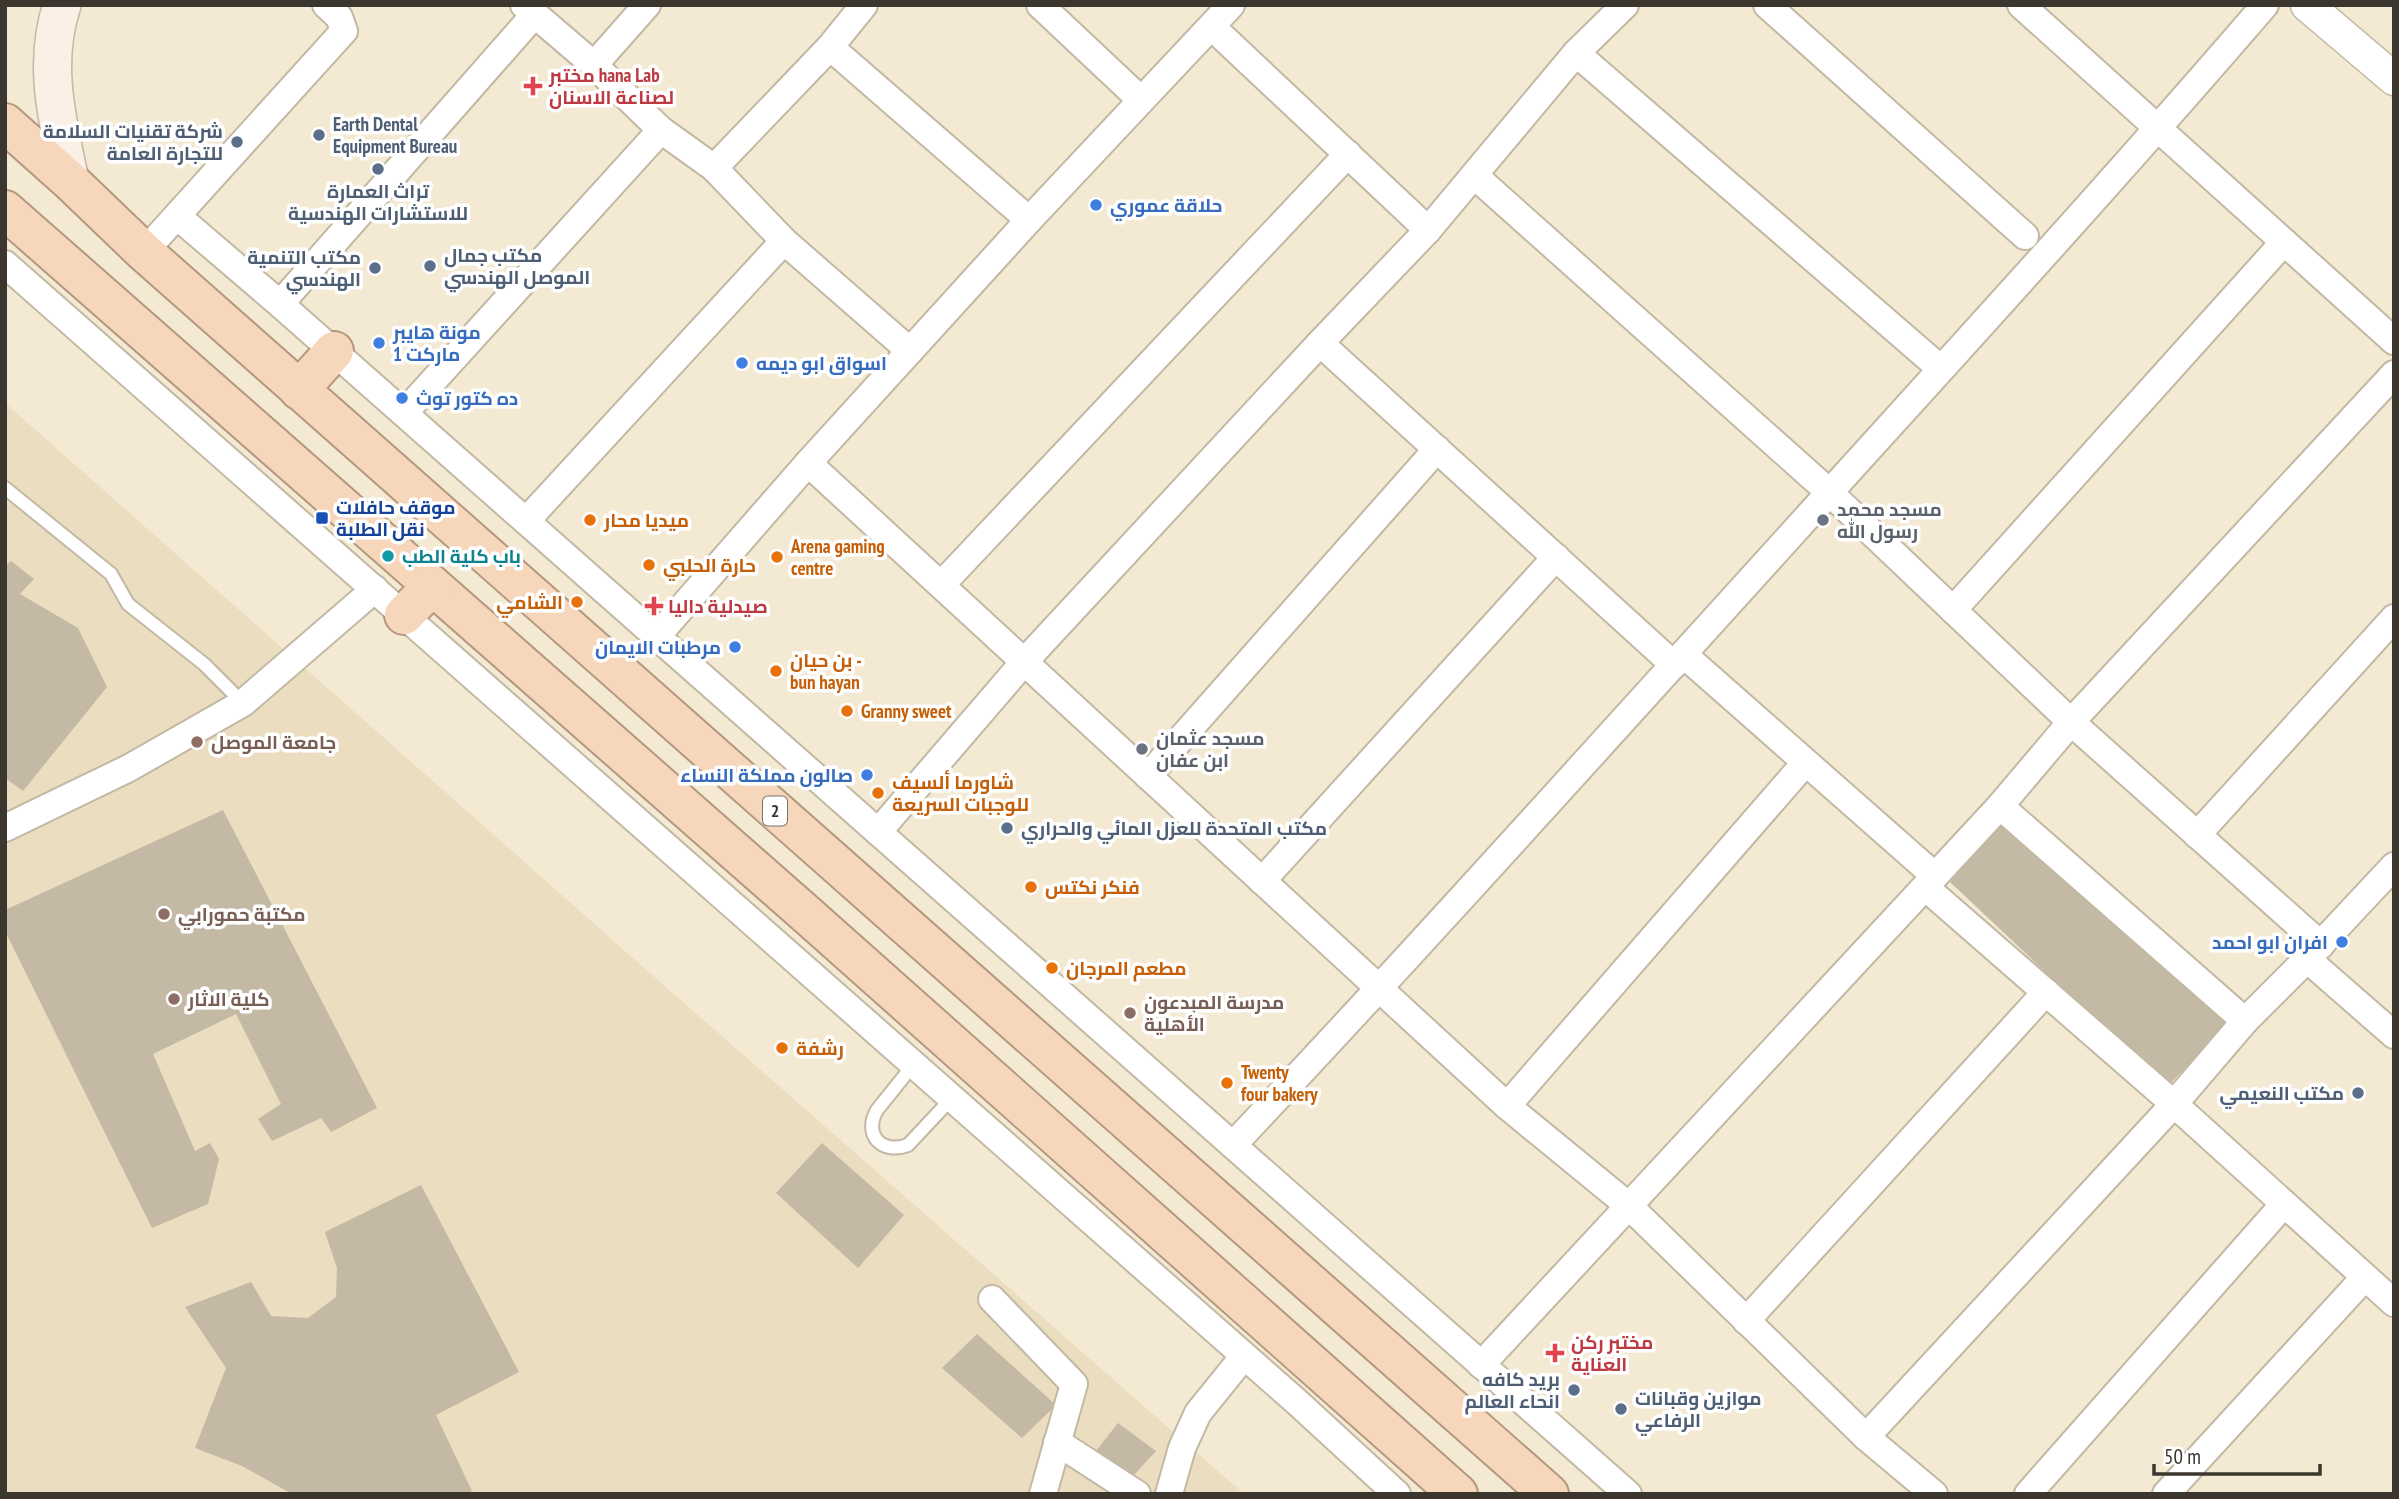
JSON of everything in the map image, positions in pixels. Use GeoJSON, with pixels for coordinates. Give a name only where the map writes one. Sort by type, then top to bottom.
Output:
{"type":"FeatureCollection","features":[{"type":"Feature","properties":{"kind":"highway","name":"2"},"geometry":{"type":"LineString","coordinates":[[5,123],[299,390],[1549,1494]]}},
{"type":"Feature","properties":{"kind":"highway"},"geometry":{"type":"LineString","coordinates":[[5,210],[805,913],[1458,1494]]}},
{"type":"Feature","properties":{"kind":"highway"},"geometry":{"type":"LineString","coordinates":[[299,390],[334,351]]}},
{"type":"Feature","properties":{"kind":"highway"},"geometry":{"type":"LineString","coordinates":[[404,615],[432,586]]}},
{"type":"Feature","properties":{"kind":"highway"},"geometry":{"type":"LineString","coordinates":[[805,913],[844,872]]}},
{"type":"Feature","properties":{"kind":"main road"},"geometry":{"type":"LineString","coordinates":[[62,5],[55,25],[51,61],[53,99],[70,181]]}},
{"type":"Feature","properties":{"kind":"street"},"geometry":{"type":"LineString","coordinates":[[144,252],[344,31],[339,17],[326,5]]}},
{"type":"Feature","properties":{"kind":"street"},"geometry":{"type":"LineString","coordinates":[[594,65],[647,5]]}},
{"type":"Feature","properties":{"kind":"street"},"geometry":{"type":"LineString","coordinates":[[714,168],[830,47],[864,5]]}},
{"type":"Feature","properties":{"kind":"street"},"geometry":{"type":"LineString","coordinates":[[1040,5],[1141,100]]}},
{"type":"Feature","properties":{"kind":"street"},"geometry":{"type":"LineString","coordinates":[[657,636],[808,463],[1029,220],[1231,5]]}},
{"type":"Feature","properties":{"kind":"street"},"geometry":{"type":"LineString","coordinates":[[878,832],[1024,662],[1428,230],[1576,53],[1625,5]]}},
{"type":"Feature","properties":{"kind":"street"},"geometry":{"type":"LineString","coordinates":[[1767,5],[2025,236]]}},
{"type":"Feature","properties":{"kind":"street"},"geometry":{"type":"LineString","coordinates":[[2021,5],[2394,341]]}},
{"type":"Feature","properties":{"kind":"street"},"geometry":{"type":"LineString","coordinates":[[1233,1145],[1380,989],[2159,129],[2265,5]]}},
{"type":"Feature","properties":{"kind":"street"},"geometry":{"type":"LineString","coordinates":[[2307,5],[2394,79]]}},
{"type":"Feature","properties":{"kind":"street"},"geometry":{"type":"LineString","coordinates":[[281,304],[530,10],[594,65],[661,130],[714,168],[784,241],[910,351]]}},
{"type":"Feature","properties":{"kind":"street"},"geometry":{"type":"LineString","coordinates":[[1212,27],[1428,230]]}},
{"type":"Feature","properties":{"kind":"street"},"geometry":{"type":"LineString","coordinates":[[830,47],[1029,220]]}},
{"type":"Feature","properties":{"kind":"street"},"geometry":{"type":"LineString","coordinates":[[1576,53],[1941,369]]}},
{"type":"Feature","properties":{"kind":"street"},"geometry":{"type":"LineString","coordinates":[[404,414],[661,130]]}},
{"type":"Feature","properties":{"kind":"street"},"geometry":{"type":"LineString","coordinates":[[941,585],[1348,154]]}},
{"type":"Feature","properties":{"kind":"street"},"geometry":{"type":"LineString","coordinates":[[1475,176],[1829,492],[2071,722],[2197,835],[2394,1035]]}},
{"type":"Feature","properties":{"kind":"street"},"geometry":{"type":"LineString","coordinates":[[177,216],[281,304],[1628,1494]]}},
{"type":"Feature","properties":{"kind":"street"},"geometry":{"type":"LineString","coordinates":[[526,521],[784,241]]}},
{"type":"Feature","properties":{"kind":"street"},"geometry":{"type":"LineString","coordinates":[[1953,610],[2284,242]]}},
{"type":"Feature","properties":{"kind":"street"},"geometry":{"type":"LineString","coordinates":[[5,264],[914,1064],[1397,1494]]}},
{"type":"Feature","properties":{"kind":"street"},"geometry":{"type":"LineString","coordinates":[[1320,343],[1556,557],[1805,763],[2046,992],[2365,1277],[2392,1298]]}},
{"type":"Feature","properties":{"kind":"street"},"geometry":{"type":"LineString","coordinates":[[1482,1365],[2000,806],[2071,722],[2394,374]]}},
{"type":"Feature","properties":{"kind":"street"},"geometry":{"type":"LineString","coordinates":[[1148,776],[1437,449]]}},
{"type":"Feature","properties":{"kind":"street"},"geometry":{"type":"LineString","coordinates":[[808,463],[1507,1106],[1629,1206],[1867,1437],[1934,1494]]}},
{"type":"Feature","properties":{"kind":"street"},"geometry":{"type":"LineString","coordinates":[[1262,881],[1556,557]]}},
{"type":"Feature","properties":{"kind":"street"},"geometry":{"type":"LineString","coordinates":[[5,828],[129,768],[243,703],[374,589]]}},
{"type":"Feature","properties":{"kind":"street"},"geometry":{"type":"LineString","coordinates":[[2197,835],[2394,618]]}},
{"type":"Feature","properties":{"kind":"street"},"geometry":{"type":"LineString","coordinates":[[1507,1106],[1805,763]]}},
{"type":"Feature","properties":{"kind":"street"},"geometry":{"type":"LineString","coordinates":[[2000,806],[2245,1021]]}},
{"type":"Feature","properties":{"kind":"street"},"geometry":{"type":"LineString","coordinates":[[1867,1437],[2174,1104],[2245,1021],[2394,866]]}},
{"type":"Feature","properties":{"kind":"street"},"geometry":{"type":"LineString","coordinates":[[1746,1321],[2046,992]]}},
{"type":"Feature","properties":{"kind":"street"},"geometry":{"type":"LineString","coordinates":[[2028,1494],[2284,1203]]}},
{"type":"Feature","properties":{"kind":"street"},"geometry":{"type":"LineString","coordinates":[[2166,1494],[2365,1277]]}},
{"type":"Feature","properties":{"kind":"street"},"geometry":{"type":"LineString","coordinates":[[992,1299],[1074,1384],[1043,1494]]}},
{"type":"Feature","properties":{"kind":"street"},"geometry":{"type":"LineString","coordinates":[[1169,1494],[1182,1448],[1198,1413],[1244,1356]]}},
{"type":"Feature","properties":{"kind":"street"},"geometry":{"type":"LineString","coordinates":[[1057,1442],[1137,1494]]}},
{"type":"Feature","properties":{"kind":"lane"},"geometry":{"type":"LineString","coordinates":[[5,488],[111,574],[128,604],[204,664],[243,703]]}},
{"type":"Feature","properties":{"kind":"lane"},"geometry":{"type":"LineString","coordinates":[[914,1064],[872,1118],[871,1128],[881,1144],[899,1149],[908,1145],[952,1098]]}},
{"type":"Feature","properties":{"kind":"shaded area","name":"جامعة الموصل"},"geometry":{"type":"Polygon","coordinates":[[[5,403],[651,974],[1244,1494],[5,1494],[5,403]]]}},
{"type":"Feature","properties":{"kind":"building"},"geometry":{"type":"Polygon","coordinates":[[[11,561],[34,579],[20,594],[78,628],[107,687],[23,791],[5,778],[5,566],[11,561]]]}},
{"type":"Feature","properties":{"kind":"building"},"geometry":{"type":"Polygon","coordinates":[[[223,810],[377,1108],[331,1132],[321,1118],[272,1141],[258,1119],[281,1104],[236,1014],[153,1054],[195,1151],[210,1143],[219,1159],[208,1204],[152,1228],[5,931],[5,910],[223,810]]]}},
{"type":"Feature","properties":{"kind":"building"},"geometry":{"type":"Polygon","coordinates":[[[2003,822],[2228,1024],[2170,1084],[2092,1016],[1950,882],[2003,822]]]}},
{"type":"Feature","properties":{"kind":"building"},"geometry":{"type":"Polygon","coordinates":[[[822,1143],[904,1215],[858,1268],[776,1193],[822,1143]]]}},
{"type":"Feature","properties":{"kind":"building"},"geometry":{"type":"Polygon","coordinates":[[[421,1185],[519,1372],[436,1415],[472,1491],[467,1494],[292,1494],[242,1466],[195,1448],[226,1368],[185,1307],[251,1282],[271,1316],[308,1318],[336,1297],[337,1268],[325,1232],[421,1185]]]}},
{"type":"Feature","properties":{"kind":"building"},"geometry":{"type":"Polygon","coordinates":[[[977,1334],[1056,1405],[1022,1438],[942,1368],[977,1334]]]}},
{"type":"Feature","properties":{"kind":"building"},"geometry":{"type":"Polygon","coordinates":[[[1118,1423],[1156,1451],[1133,1476],[1096,1451],[1118,1423]]]}},
{"type":"Feature","properties":{"kind":"place","name":"مختبر hana Lab لصناعة الاسنان"},"geometry":{"type":"Point","coordinates":[533,86]}},
{"type":"Feature","properties":{"kind":"place","name":"Earth Dental Equipment Bureau"},"geometry":{"type":"Point","coordinates":[319,135]}},
{"type":"Feature","properties":{"kind":"place","name":"شركة تقنيات السلامة للتجارة العامة"},"geometry":{"type":"Point","coordinates":[237,142]}},
{"type":"Feature","properties":{"kind":"place","name":"تراث العمارة للاستشارات الهندسية"},"geometry":{"type":"Point","coordinates":[378,169]}},
{"type":"Feature","properties":{"kind":"place","name":"حلاقة عموري"},"geometry":{"type":"Point","coordinates":[1096,205]}},
{"type":"Feature","properties":{"kind":"place","name":"مكتب جمال الموصل الهندسي"},"geometry":{"type":"Point","coordinates":[430,266]}},
{"type":"Feature","properties":{"kind":"place","name":"مكتب التنمية الهندسي"},"geometry":{"type":"Point","coordinates":[375,268]}},
{"type":"Feature","properties":{"kind":"place","name":"مونة هايبر ماركت 1"},"geometry":{"type":"Point","coordinates":[379,343]}},
{"type":"Feature","properties":{"kind":"place","name":"اسواق ابو ديمه"},"geometry":{"type":"Point","coordinates":[742,363]}},
{"type":"Feature","properties":{"kind":"place","name":"ده كتور توث"},"geometry":{"type":"Point","coordinates":[402,398]}},
{"type":"Feature","properties":{"kind":"place","name":"موقف حافلات نقل الطلبة"},"geometry":{"type":"Point","coordinates":[322,518]}},
{"type":"Feature","properties":{"kind":"place","name":"ميديا محار"},"geometry":{"type":"Point","coordinates":[590,520]}},
{"type":"Feature","properties":{"kind":"place","name":"مسجد محمد رسول الله"},"geometry":{"type":"Point","coordinates":[1823,520]}},
{"type":"Feature","properties":{"kind":"place","name":"باب كلية الطب"},"geometry":{"type":"Point","coordinates":[388,556]}},
{"type":"Feature","properties":{"kind":"place","name":"Arena gaming centre"},"geometry":{"type":"Point","coordinates":[777,557]}},
{"type":"Feature","properties":{"kind":"place","name":"حارة الحلبي"},"geometry":{"type":"Point","coordinates":[649,565]}},
{"type":"Feature","properties":{"kind":"place","name":"الشامي"},"geometry":{"type":"Point","coordinates":[577,602]}},
{"type":"Feature","properties":{"kind":"place","name":"صيدلية داليا"},"geometry":{"type":"Point","coordinates":[654,606]}},
{"type":"Feature","properties":{"kind":"place","name":"مرطبات الايمان"},"geometry":{"type":"Point","coordinates":[735,647]}},
{"type":"Feature","properties":{"kind":"place","name":"بن حيان - bun hayan"},"geometry":{"type":"Point","coordinates":[776,671]}},
{"type":"Feature","properties":{"kind":"place","name":"Granny sweet"},"geometry":{"type":"Point","coordinates":[847,711]}},
{"type":"Feature","properties":{"kind":"place","name":"جامعة الموصل"},"geometry":{"type":"Point","coordinates":[197,742]}},
{"type":"Feature","properties":{"kind":"place","name":"مسجد عثمان ابن عفان"},"geometry":{"type":"Point","coordinates":[1142,749]}},
{"type":"Feature","properties":{"kind":"place","name":"صالون مملكة النساء"},"geometry":{"type":"Point","coordinates":[867,775]}},
{"type":"Feature","properties":{"kind":"place","name":"شاورما ألسيف للوجبات السريعة"},"geometry":{"type":"Point","coordinates":[878,793]}},
{"type":"Feature","properties":{"kind":"place","name":"مكتب المتحدة للعزل المائي والحراري"},"geometry":{"type":"Point","coordinates":[1007,828]}},
{"type":"Feature","properties":{"kind":"place","name":"فنكر نكتس"},"geometry":{"type":"Point","coordinates":[1031,887]}},
{"type":"Feature","properties":{"kind":"place","name":"مكتبة حمورابي"},"geometry":{"type":"Point","coordinates":[164,914]}},
{"type":"Feature","properties":{"kind":"place","name":"افران ابو احمد"},"geometry":{"type":"Point","coordinates":[2342,942]}},
{"type":"Feature","properties":{"kind":"place","name":"مطعم المرجان"},"geometry":{"type":"Point","coordinates":[1052,968]}},
{"type":"Feature","properties":{"kind":"place","name":"كلية الاثار"},"geometry":{"type":"Point","coordinates":[174,999]}},
{"type":"Feature","properties":{"kind":"place","name":"مدرسة المبدعون الأهلية"},"geometry":{"type":"Point","coordinates":[1130,1013]}},
{"type":"Feature","properties":{"kind":"place","name":"رشفة"},"geometry":{"type":"Point","coordinates":[782,1048]}},
{"type":"Feature","properties":{"kind":"place","name":"Twenty four bakery"},"geometry":{"type":"Point","coordinates":[1227,1083]}},
{"type":"Feature","properties":{"kind":"place","name":"مكتب النعيمي"},"geometry":{"type":"Point","coordinates":[2358,1093]}},
{"type":"Feature","properties":{"kind":"place","name":"مختبر ركن العناية"},"geometry":{"type":"Point","coordinates":[1555,1353]}},
{"type":"Feature","properties":{"kind":"place","name":"بريد كافه انحاء العالم"},"geometry":{"type":"Point","coordinates":[1574,1390]}},
{"type":"Feature","properties":{"kind":"place","name":"موازين وقبانات الرفاعي"},"geometry":{"type":"Point","coordinates":[1621,1409]}}]}
